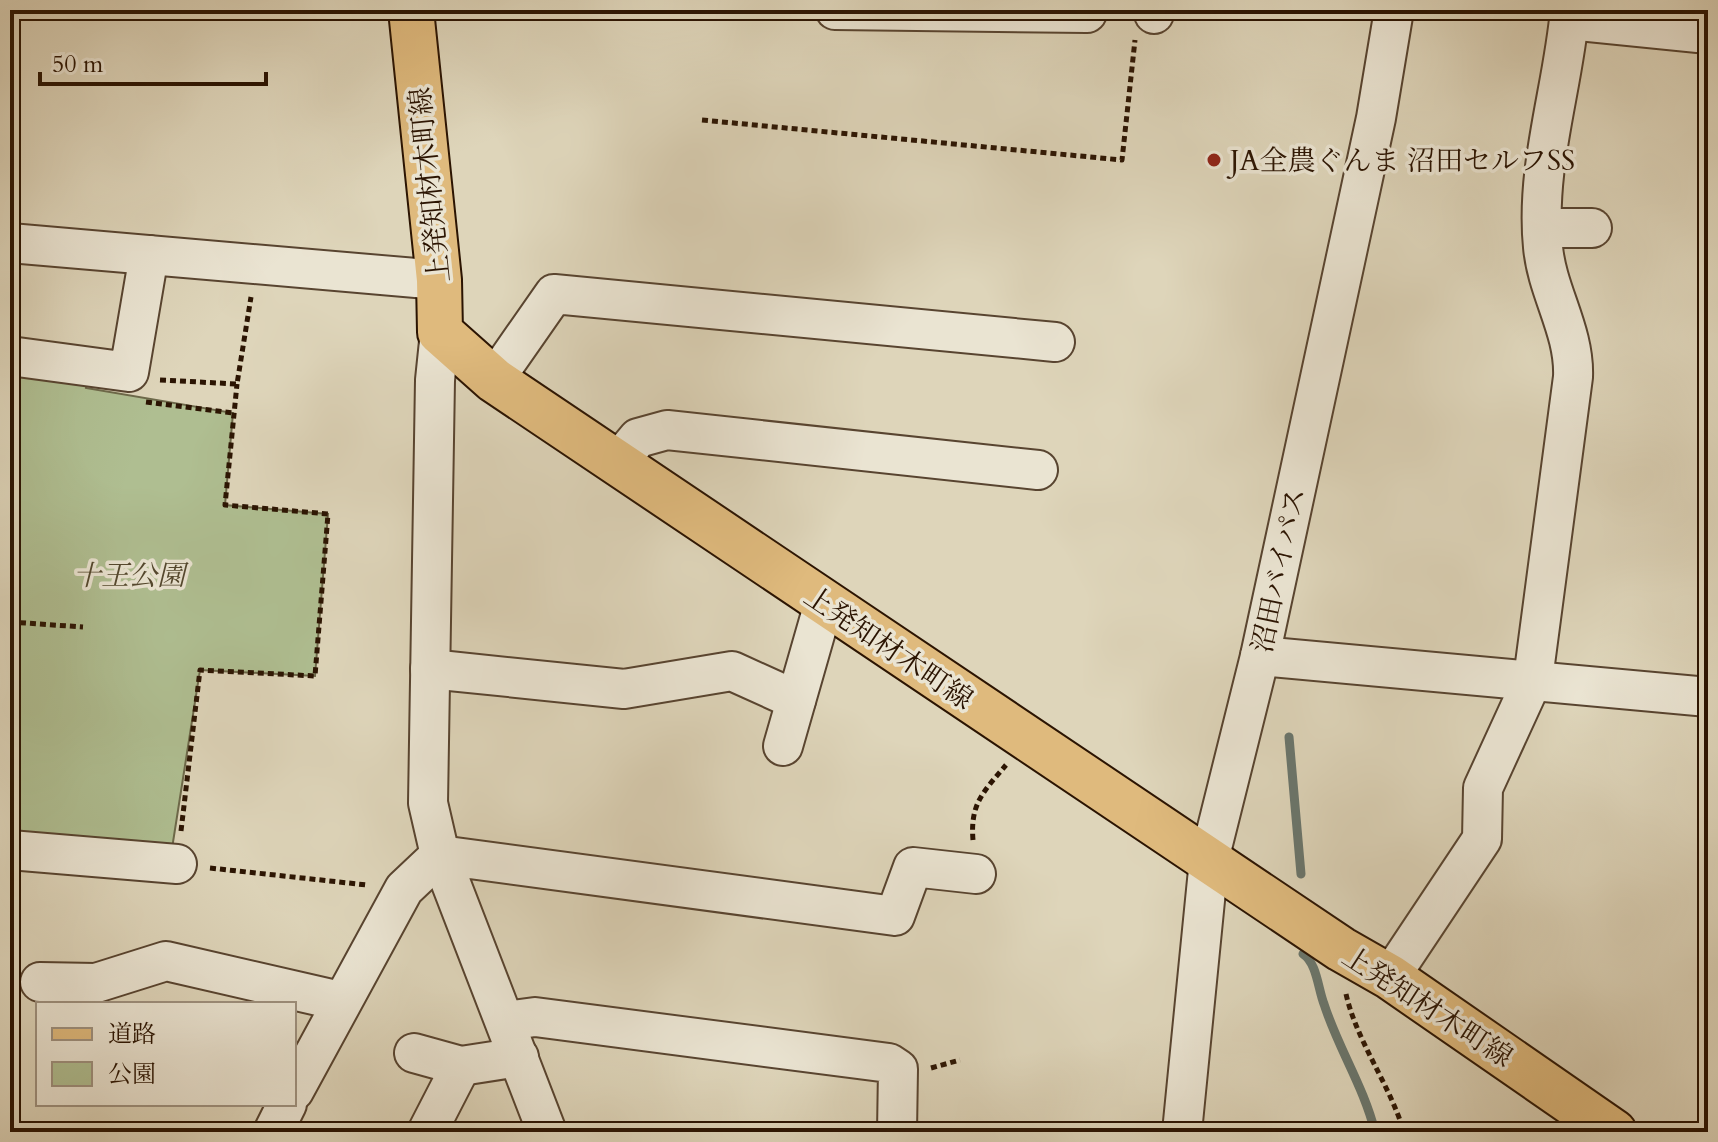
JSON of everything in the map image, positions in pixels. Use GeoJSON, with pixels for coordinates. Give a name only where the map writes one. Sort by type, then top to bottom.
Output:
{"type":"FeatureCollection","features":[{"type":"Feature","properties":{"kind":"main road","name":"上発知材木町線"},"geometry":{"type":"LineString","coordinates":[[411,10],[439,280],[440,332],[494,380],[1027,740],[1341,949],[1390,977],[1614,1132]]}},
{"type":"Feature","properties":{"kind":"street"},"geometry":{"type":"LineString","coordinates":[[835,10],[1087,13]]}},
{"type":"Feature","properties":{"kind":"street","name":"沼田バイパス"},"geometry":{"type":"LineString","coordinates":[[1182,1132],[1209,860],[1260,656],[1376,118],[1394,10]]}},
{"type":"Feature","properties":{"kind":"street"},"geometry":{"type":"LineString","coordinates":[[1390,977],[1482,839],[1483,788],[1533,679],[1574,352],[1543,251],[1541,192],[1570,15],[1708,34]]}},
{"type":"Feature","properties":{"kind":"street"},"geometry":{"type":"LineString","coordinates":[[1542,228],[1592,228]]}},
{"type":"Feature","properties":{"kind":"street"},"geometry":{"type":"LineString","coordinates":[[10,243],[439,280]]}},
{"type":"Feature","properties":{"kind":"street"},"geometry":{"type":"LineString","coordinates":[[10,356],[136,387],[149,255]]}},
{"type":"Feature","properties":{"kind":"street"},"geometry":{"type":"LineString","coordinates":[[494,380],[554,294],[1055,342]]}},
{"type":"Feature","properties":{"kind":"street"},"geometry":{"type":"LineString","coordinates":[[440,332],[435,380],[428,803],[440,855],[547,1132]]}},
{"type":"Feature","properties":{"kind":"street"},"geometry":{"type":"LineString","coordinates":[[617,463],[638,438],[667,430],[1038,470]]}},
{"type":"Feature","properties":{"kind":"street"},"geometry":{"type":"LineString","coordinates":[[783,746],[824,603]]}},
{"type":"Feature","properties":{"kind":"street"},"geometry":{"type":"LineString","coordinates":[[1260,656],[1708,697]]}},
{"type":"Feature","properties":{"kind":"street"},"geometry":{"type":"LineString","coordinates":[[430,669],[624,689],[732,671],[796,700]]}},
{"type":"Feature","properties":{"kind":"street"},"geometry":{"type":"LineString","coordinates":[[10,850],[177,864]]}},
{"type":"Feature","properties":{"kind":"street"},"geometry":{"type":"LineString","coordinates":[[440,855],[895,916],[913,867],[976,874]]}},
{"type":"Feature","properties":{"kind":"street"},"geometry":{"type":"LineString","coordinates":[[296,1087],[340,1001],[404,889],[440,855]]}},
{"type":"Feature","properties":{"kind":"street"},"geometry":{"type":"LineString","coordinates":[[40,982],[96,983],[166,961],[340,1001]]}},
{"type":"Feature","properties":{"kind":"street"},"geometry":{"type":"LineString","coordinates":[[505,1021],[535,1017],[889,1063],[898,1069],[897,1132]]}},
{"type":"Feature","properties":{"kind":"street"},"geometry":{"type":"LineString","coordinates":[[414,1053],[461,1066],[519,1057]]}},
{"type":"Feature","properties":{"kind":"street"},"geometry":{"type":"LineString","coordinates":[[427,1132],[461,1066]]}},
{"type":"Feature","properties":{"kind":"street"},"geometry":{"type":"LineString","coordinates":[[273,1132],[286,1106]]}},
{"type":"Feature","properties":{"kind":"path"},"geometry":{"type":"LineString","coordinates":[[702,120],[1122,160],[1148,18]]}},
{"type":"Feature","properties":{"kind":"path"},"geometry":{"type":"LineString","coordinates":[[256,264],[233,413],[225,505],[328,514],[315,676],[200,670],[177,864],[404,889]]}},
{"type":"Feature","properties":{"kind":"path"},"geometry":{"type":"LineString","coordinates":[[136,387],[145,380],[237,384]]}},
{"type":"Feature","properties":{"kind":"path"},"geometry":{"type":"LineString","coordinates":[[136,387],[233,413]]}},
{"type":"Feature","properties":{"kind":"path"},"geometry":{"type":"LineString","coordinates":[[10,622],[83,627]]}},
{"type":"Feature","properties":{"kind":"path"},"geometry":{"type":"LineString","coordinates":[[976,874],[971,817],[980,797],[1027,740]]}},
{"type":"Feature","properties":{"kind":"path"},"geometry":{"type":"LineString","coordinates":[[1341,949],[1351,1018],[1392,1094],[1404,1132]]}},
{"type":"Feature","properties":{"kind":"green space","name":"十王公園"},"geometry":{"type":"Polygon","coordinates":[[[10,363],[87,381],[86,388],[233,413],[225,505],[328,514],[315,676],[200,670],[171,855],[10,842],[10,363]]]}},
{"type":"Feature","properties":{"kind":"waterway"},"geometry":{"type":"LineString","coordinates":[[1289,737],[1301,874]]}},
{"type":"Feature","properties":{"kind":"waterway"},"geometry":{"type":"LineString","coordinates":[[1303,954],[1314,970],[1330,1020],[1375,1132]]}},
{"type":"Feature","properties":{"kind":"place","name":"JA全農ぐんま 沼田セルフSS"},"geometry":{"type":"Point","coordinates":[1214,160]}}]}
